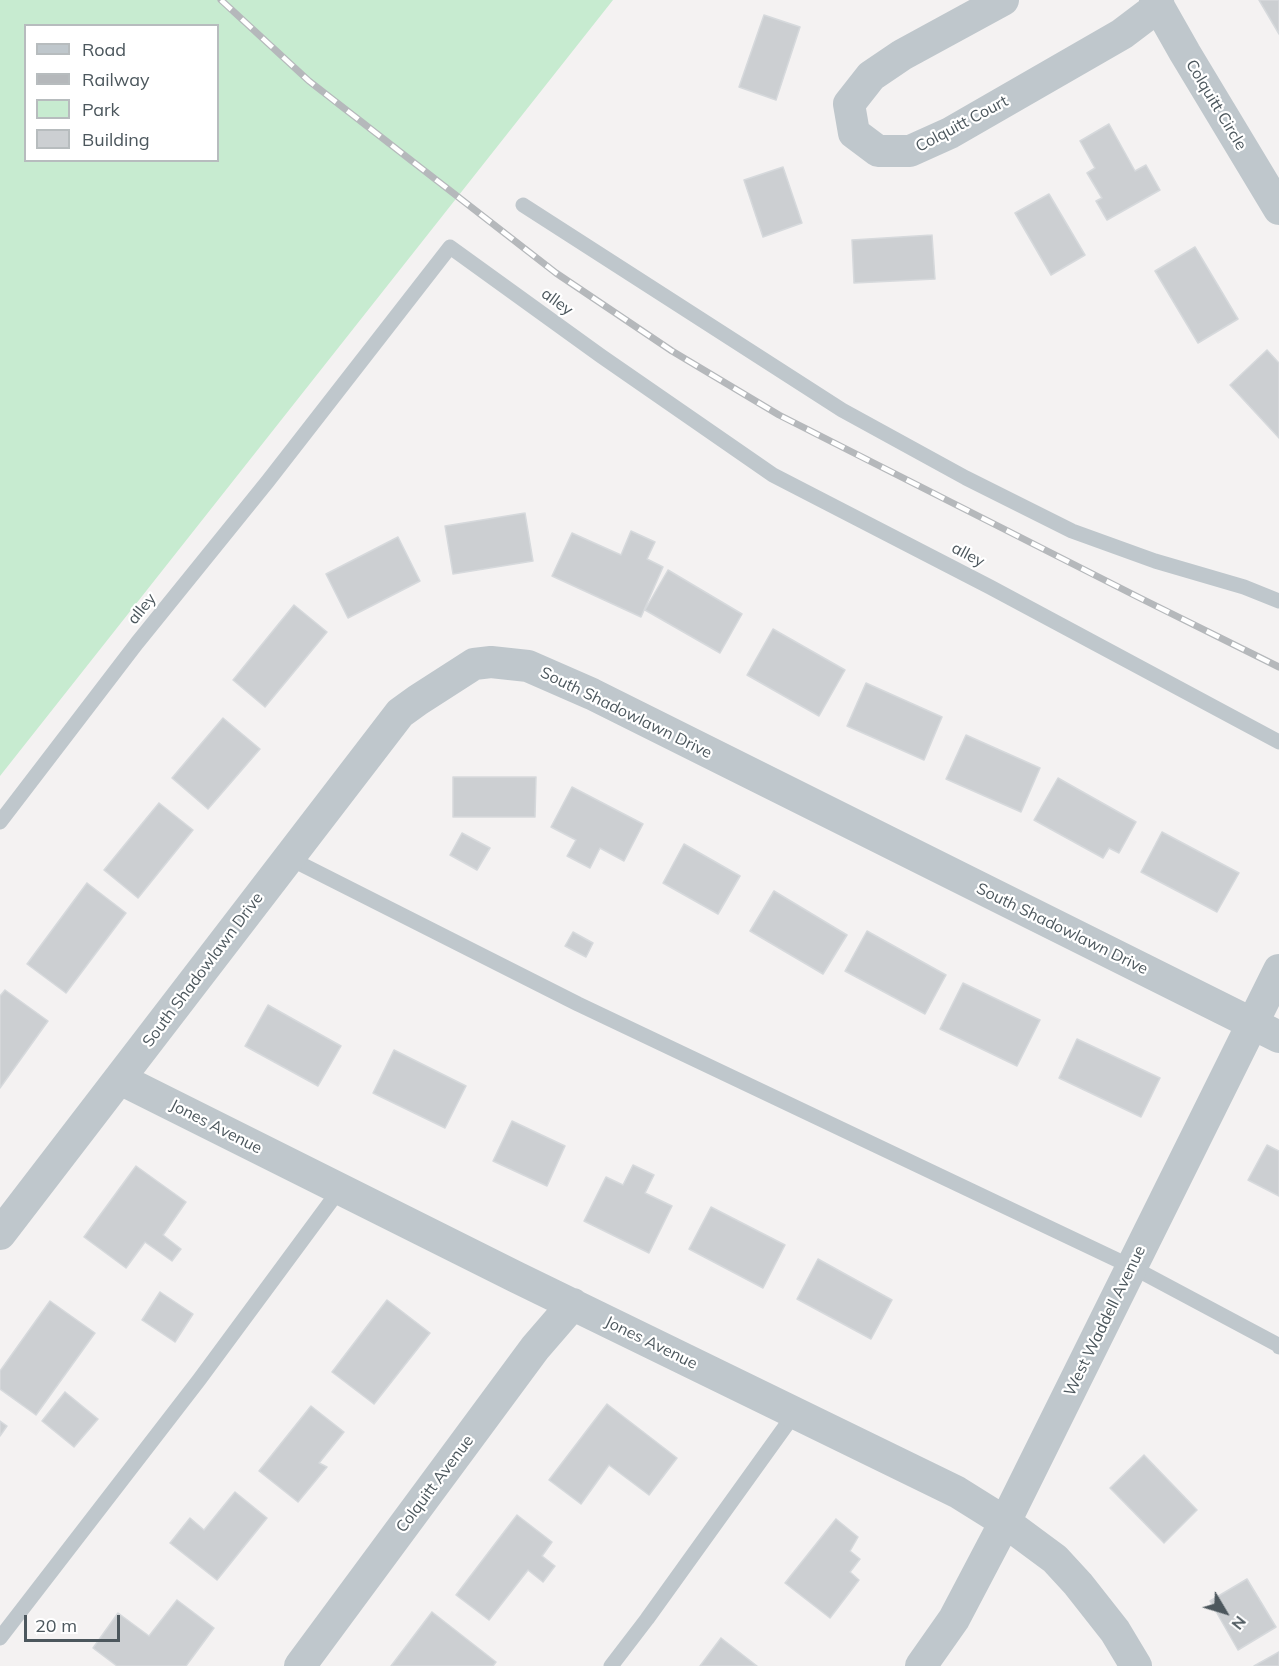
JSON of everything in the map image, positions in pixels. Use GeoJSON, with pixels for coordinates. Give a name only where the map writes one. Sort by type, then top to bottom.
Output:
{"type":"FeatureCollection","features":[{"type":"Feature","properties":{"kind":"street","name":"Colquitt Court"},"geometry":{"type":"LineString","coordinates":[[1003,0],[902,55],[872,76],[849,104],[854,133],[878,151],[910,151],[950,133],[1112,40],[1157,3]]}},
{"type":"Feature","properties":{"kind":"street","name":"Colquitt Circle"},"geometry":{"type":"LineString","coordinates":[[1157,3],[1279,209]]}},
{"type":"Feature","properties":{"kind":"street","name":"South Shadowlawn Drive"},"geometry":{"type":"LineString","coordinates":[[0,1234],[400,713],[474,664],[491,662],[528,666],[613,705],[1266,1030]]}},
{"type":"Feature","properties":{"kind":"street","name":"West Waddell Avenue"},"geometry":{"type":"LineString","coordinates":[[921,1666],[954,1619],[1132,1267],[1266,1030],[1279,970]]}},
{"type":"Feature","properties":{"kind":"street","name":"Jones Avenue"},"geometry":{"type":"LineString","coordinates":[[120,1079],[506,1272],[957,1492],[1005,1522],[1055,1559],[1071,1575],[1115,1630],[1136,1666]]}},
{"type":"Feature","properties":{"kind":"street","name":"Colquitt Avenue"},"geometry":{"type":"LineString","coordinates":[[300,1666],[528,1358],[573,1304]]}},
{"type":"Feature","properties":{"kind":"lane"},"geometry":{"type":"LineString","coordinates":[[523,205],[842,410],[966,478],[1072,531],[1155,561],[1244,587],[1279,601]]}},
{"type":"Feature","properties":{"kind":"lane","name":"alley"},"geometry":{"type":"LineString","coordinates":[[0,822],[137,643],[268,481],[450,247],[601,356],[773,475],[980,581],[1279,742]]}},
{"type":"Feature","properties":{"kind":"lane"},"geometry":{"type":"LineString","coordinates":[[289,858],[578,1004],[1132,1267],[1279,1347]]}},
{"type":"Feature","properties":{"kind":"lane"},"geometry":{"type":"LineString","coordinates":[[0,1638],[199,1380],[340,1189]]}},
{"type":"Feature","properties":{"kind":"lane"},"geometry":{"type":"LineString","coordinates":[[610,1666],[647,1619],[795,1413]]}},
{"type":"Feature","properties":{"kind":"green space"},"geometry":{"type":"Polygon","coordinates":[[[0,0],[613,0],[0,776],[0,0]]]}},
{"type":"Feature","properties":{"kind":"building"},"geometry":{"type":"Polygon","coordinates":[[[1259,0],[1279,0],[1279,34],[1259,0]]]}},
{"type":"Feature","properties":{"kind":"building"},"geometry":{"type":"Polygon","coordinates":[[[764,15],[800,27],[776,100],[739,87],[764,15]]]}},
{"type":"Feature","properties":{"kind":"building"},"geometry":{"type":"Polygon","coordinates":[[[1109,124],[1135,171],[1146,165],[1160,190],[1107,220],[1096,201],[1102,198],[1087,173],[1095,168],[1080,141],[1109,124]]]}},
{"type":"Feature","properties":{"kind":"building"},"geometry":{"type":"Polygon","coordinates":[[[783,167],[802,223],[763,237],[744,180],[783,167]]]}},
{"type":"Feature","properties":{"kind":"building"},"geometry":{"type":"Polygon","coordinates":[[[1049,194],[1085,255],[1051,275],[1015,213],[1049,194]]]}},
{"type":"Feature","properties":{"kind":"building"},"geometry":{"type":"Polygon","coordinates":[[[932,235],[935,279],[854,283],[852,240],[932,235]]]}},
{"type":"Feature","properties":{"kind":"building"},"geometry":{"type":"Polygon","coordinates":[[[1195,247],[1238,319],[1198,343],[1155,271],[1195,247]]]}},
{"type":"Feature","properties":{"kind":"building"},"geometry":{"type":"Polygon","coordinates":[[[1267,350],[1279,363],[1279,438],[1230,385],[1267,350]]]}},
{"type":"Feature","properties":{"kind":"building"},"geometry":{"type":"Polygon","coordinates":[[[525,513],[533,561],[453,574],[445,526],[525,513]]]}},
{"type":"Feature","properties":{"kind":"building"},"geometry":{"type":"Polygon","coordinates":[[[631,531],[655,542],[647,559],[663,567],[641,617],[552,576],[572,533],[621,555],[631,531]]]}},
{"type":"Feature","properties":{"kind":"building"},"geometry":{"type":"Polygon","coordinates":[[[398,537],[420,581],[348,618],[326,574],[398,537]]]}},
{"type":"Feature","properties":{"kind":"building"},"geometry":{"type":"Polygon","coordinates":[[[668,570],[742,614],[720,653],[645,610],[668,570]]]}},
{"type":"Feature","properties":{"kind":"building"},"geometry":{"type":"Polygon","coordinates":[[[294,605],[327,632],[265,707],[233,680],[294,605]]]}},
{"type":"Feature","properties":{"kind":"building"},"geometry":{"type":"Polygon","coordinates":[[[773,629],[845,670],[819,716],[747,675],[773,629]]]}},
{"type":"Feature","properties":{"kind":"building"},"geometry":{"type":"Polygon","coordinates":[[[866,683],[942,717],[924,760],[847,726],[866,683]]]}},
{"type":"Feature","properties":{"kind":"building"},"geometry":{"type":"Polygon","coordinates":[[[223,718],[260,749],[208,809],[172,778],[223,718]]]}},
{"type":"Feature","properties":{"kind":"building"},"geometry":{"type":"Polygon","coordinates":[[[966,735],[1040,768],[1021,812],[946,779],[966,735]]]}},
{"type":"Feature","properties":{"kind":"building"},"geometry":{"type":"Polygon","coordinates":[[[453,777],[536,777],[535,817],[453,817],[453,777]]]}},
{"type":"Feature","properties":{"kind":"building"},"geometry":{"type":"Polygon","coordinates":[[[1058,778],[1136,822],[1119,853],[1109,848],[1103,858],[1034,820],[1058,778]]]}},
{"type":"Feature","properties":{"kind":"building"},"geometry":{"type":"Polygon","coordinates":[[[572,787],[643,824],[624,861],[600,848],[590,868],[567,856],[576,840],[551,827],[572,787]]]}},
{"type":"Feature","properties":{"kind":"building"},"geometry":{"type":"Polygon","coordinates":[[[159,803],[193,830],[138,898],[104,870],[159,803]]]}},
{"type":"Feature","properties":{"kind":"building"},"geometry":{"type":"Polygon","coordinates":[[[1162,832],[1239,873],[1217,912],[1141,872],[1162,832]]]}},
{"type":"Feature","properties":{"kind":"building"},"geometry":{"type":"Polygon","coordinates":[[[462,833],[490,848],[477,870],[450,855],[462,833]]]}},
{"type":"Feature","properties":{"kind":"building"},"geometry":{"type":"Polygon","coordinates":[[[684,844],[740,876],[718,914],[663,883],[684,844]]]}},
{"type":"Feature","properties":{"kind":"building"},"geometry":{"type":"Polygon","coordinates":[[[87,883],[126,913],[66,993],[27,964],[87,883]]]}},
{"type":"Feature","properties":{"kind":"building"},"geometry":{"type":"Polygon","coordinates":[[[774,891],[847,935],[823,974],[750,931],[774,891]]]}},
{"type":"Feature","properties":{"kind":"building"},"geometry":{"type":"Polygon","coordinates":[[[867,931],[946,975],[925,1014],[845,971],[867,931]]]}},
{"type":"Feature","properties":{"kind":"building"},"geometry":{"type":"Polygon","coordinates":[[[573,932],[593,943],[586,957],[565,946],[573,932]]]}},
{"type":"Feature","properties":{"kind":"building"},"geometry":{"type":"Polygon","coordinates":[[[963,983],[1040,1020],[1017,1066],[940,1029],[963,983]]]}},
{"type":"Feature","properties":{"kind":"building"},"geometry":{"type":"Polygon","coordinates":[[[5,990],[48,1021],[0,1088],[0,996],[5,990]]]}},
{"type":"Feature","properties":{"kind":"building"},"geometry":{"type":"Polygon","coordinates":[[[268,1005],[341,1046],[318,1086],[245,1046],[268,1005]]]}},
{"type":"Feature","properties":{"kind":"building"},"geometry":{"type":"Polygon","coordinates":[[[1077,1039],[1160,1078],[1141,1117],[1059,1078],[1077,1039]]]}},
{"type":"Feature","properties":{"kind":"building"},"geometry":{"type":"Polygon","coordinates":[[[394,1050],[466,1086],[445,1128],[373,1093],[394,1050]]]}},
{"type":"Feature","properties":{"kind":"building"},"geometry":{"type":"Polygon","coordinates":[[[512,1121],[565,1146],[547,1186],[493,1161],[512,1121]]]}},
{"type":"Feature","properties":{"kind":"building"},"geometry":{"type":"Polygon","coordinates":[[[1267,1145],[1279,1151],[1279,1196],[1248,1180],[1267,1145]]]}},
{"type":"Feature","properties":{"kind":"building"},"geometry":{"type":"Polygon","coordinates":[[[633,1165],[654,1175],[645,1193],[672,1206],[649,1253],[584,1221],[606,1177],[623,1185],[633,1165]]]}},
{"type":"Feature","properties":{"kind":"building"},"geometry":{"type":"Polygon","coordinates":[[[136,1166],[186,1202],[163,1235],[181,1249],[172,1261],[145,1242],[126,1268],[84,1237],[136,1166]]]}},
{"type":"Feature","properties":{"kind":"building"},"geometry":{"type":"Polygon","coordinates":[[[711,1207],[785,1245],[763,1288],[689,1249],[711,1207]]]}},
{"type":"Feature","properties":{"kind":"building"},"geometry":{"type":"Polygon","coordinates":[[[818,1259],[892,1300],[871,1339],[797,1299],[818,1259]]]}},
{"type":"Feature","properties":{"kind":"building"},"geometry":{"type":"Polygon","coordinates":[[[160,1292],[193,1314],[175,1342],[142,1320],[160,1292]]]}},
{"type":"Feature","properties":{"kind":"building"},"geometry":{"type":"Polygon","coordinates":[[[387,1300],[430,1333],[374,1404],[332,1372],[387,1300]]]}},
{"type":"Feature","properties":{"kind":"building"},"geometry":{"type":"Polygon","coordinates":[[[50,1301],[95,1333],[36,1415],[0,1389],[0,1371],[50,1301]]]}},
{"type":"Feature","properties":{"kind":"building"},"geometry":{"type":"Polygon","coordinates":[[[65,1392],[98,1419],[74,1447],[42,1421],[65,1392]]]}},
{"type":"Feature","properties":{"kind":"building"},"geometry":{"type":"Polygon","coordinates":[[[607,1404],[677,1458],[649,1495],[609,1465],[581,1504],[549,1480],[607,1404]]]}},
{"type":"Feature","properties":{"kind":"building"},"geometry":{"type":"Polygon","coordinates":[[[311,1406],[344,1432],[319,1463],[327,1467],[298,1502],[259,1471],[311,1406]]]}},
{"type":"Feature","properties":{"kind":"building"},"geometry":{"type":"Polygon","coordinates":[[[0,1421],[7,1426],[0,1436],[0,1421]]]}},
{"type":"Feature","properties":{"kind":"building"},"geometry":{"type":"Polygon","coordinates":[[[1144,1455],[1197,1510],[1164,1543],[1110,1488],[1144,1455]]]}},
{"type":"Feature","properties":{"kind":"building"},"geometry":{"type":"Polygon","coordinates":[[[235,1492],[267,1518],[217,1580],[170,1543],[190,1518],[204,1530],[235,1492]]]}},
{"type":"Feature","properties":{"kind":"building"},"geometry":{"type":"Polygon","coordinates":[[[517,1515],[552,1542],[542,1556],[555,1566],[543,1582],[528,1570],[489,1620],[456,1595],[517,1515]]]}},
{"type":"Feature","properties":{"kind":"building"},"geometry":{"type":"Polygon","coordinates":[[[836,1519],[858,1537],[850,1551],[860,1559],[850,1572],[859,1580],[830,1618],[785,1583],[836,1519]]]}},
{"type":"Feature","properties":{"kind":"building"},"geometry":{"type":"Polygon","coordinates":[[[1247,1579],[1276,1627],[1238,1650],[1210,1601],[1247,1579]]]}},
{"type":"Feature","properties":{"kind":"building"},"geometry":{"type":"Polygon","coordinates":[[[177,1600],[214,1628],[186,1666],[117,1666],[93,1648],[118,1613],[149,1636],[177,1600]]]}},
{"type":"Feature","properties":{"kind":"building"},"geometry":{"type":"Polygon","coordinates":[[[432,1612],[496,1662],[493,1666],[391,1666],[432,1612]]]}},
{"type":"Feature","properties":{"kind":"building"},"geometry":{"type":"Polygon","coordinates":[[[721,1638],[757,1666],[700,1666],[721,1638]]]}},
{"type":"Feature","properties":{"kind":"building"},"geometry":{"type":"Polygon","coordinates":[[[1279,1652],[1279,1666],[1254,1666],[1279,1652]]]}},
{"type":"Feature","properties":{"kind":"railway"},"geometry":{"type":"LineString","coordinates":[[221,0],[309,81],[556,273],[672,351],[779,415],[1279,667]]}}]}
